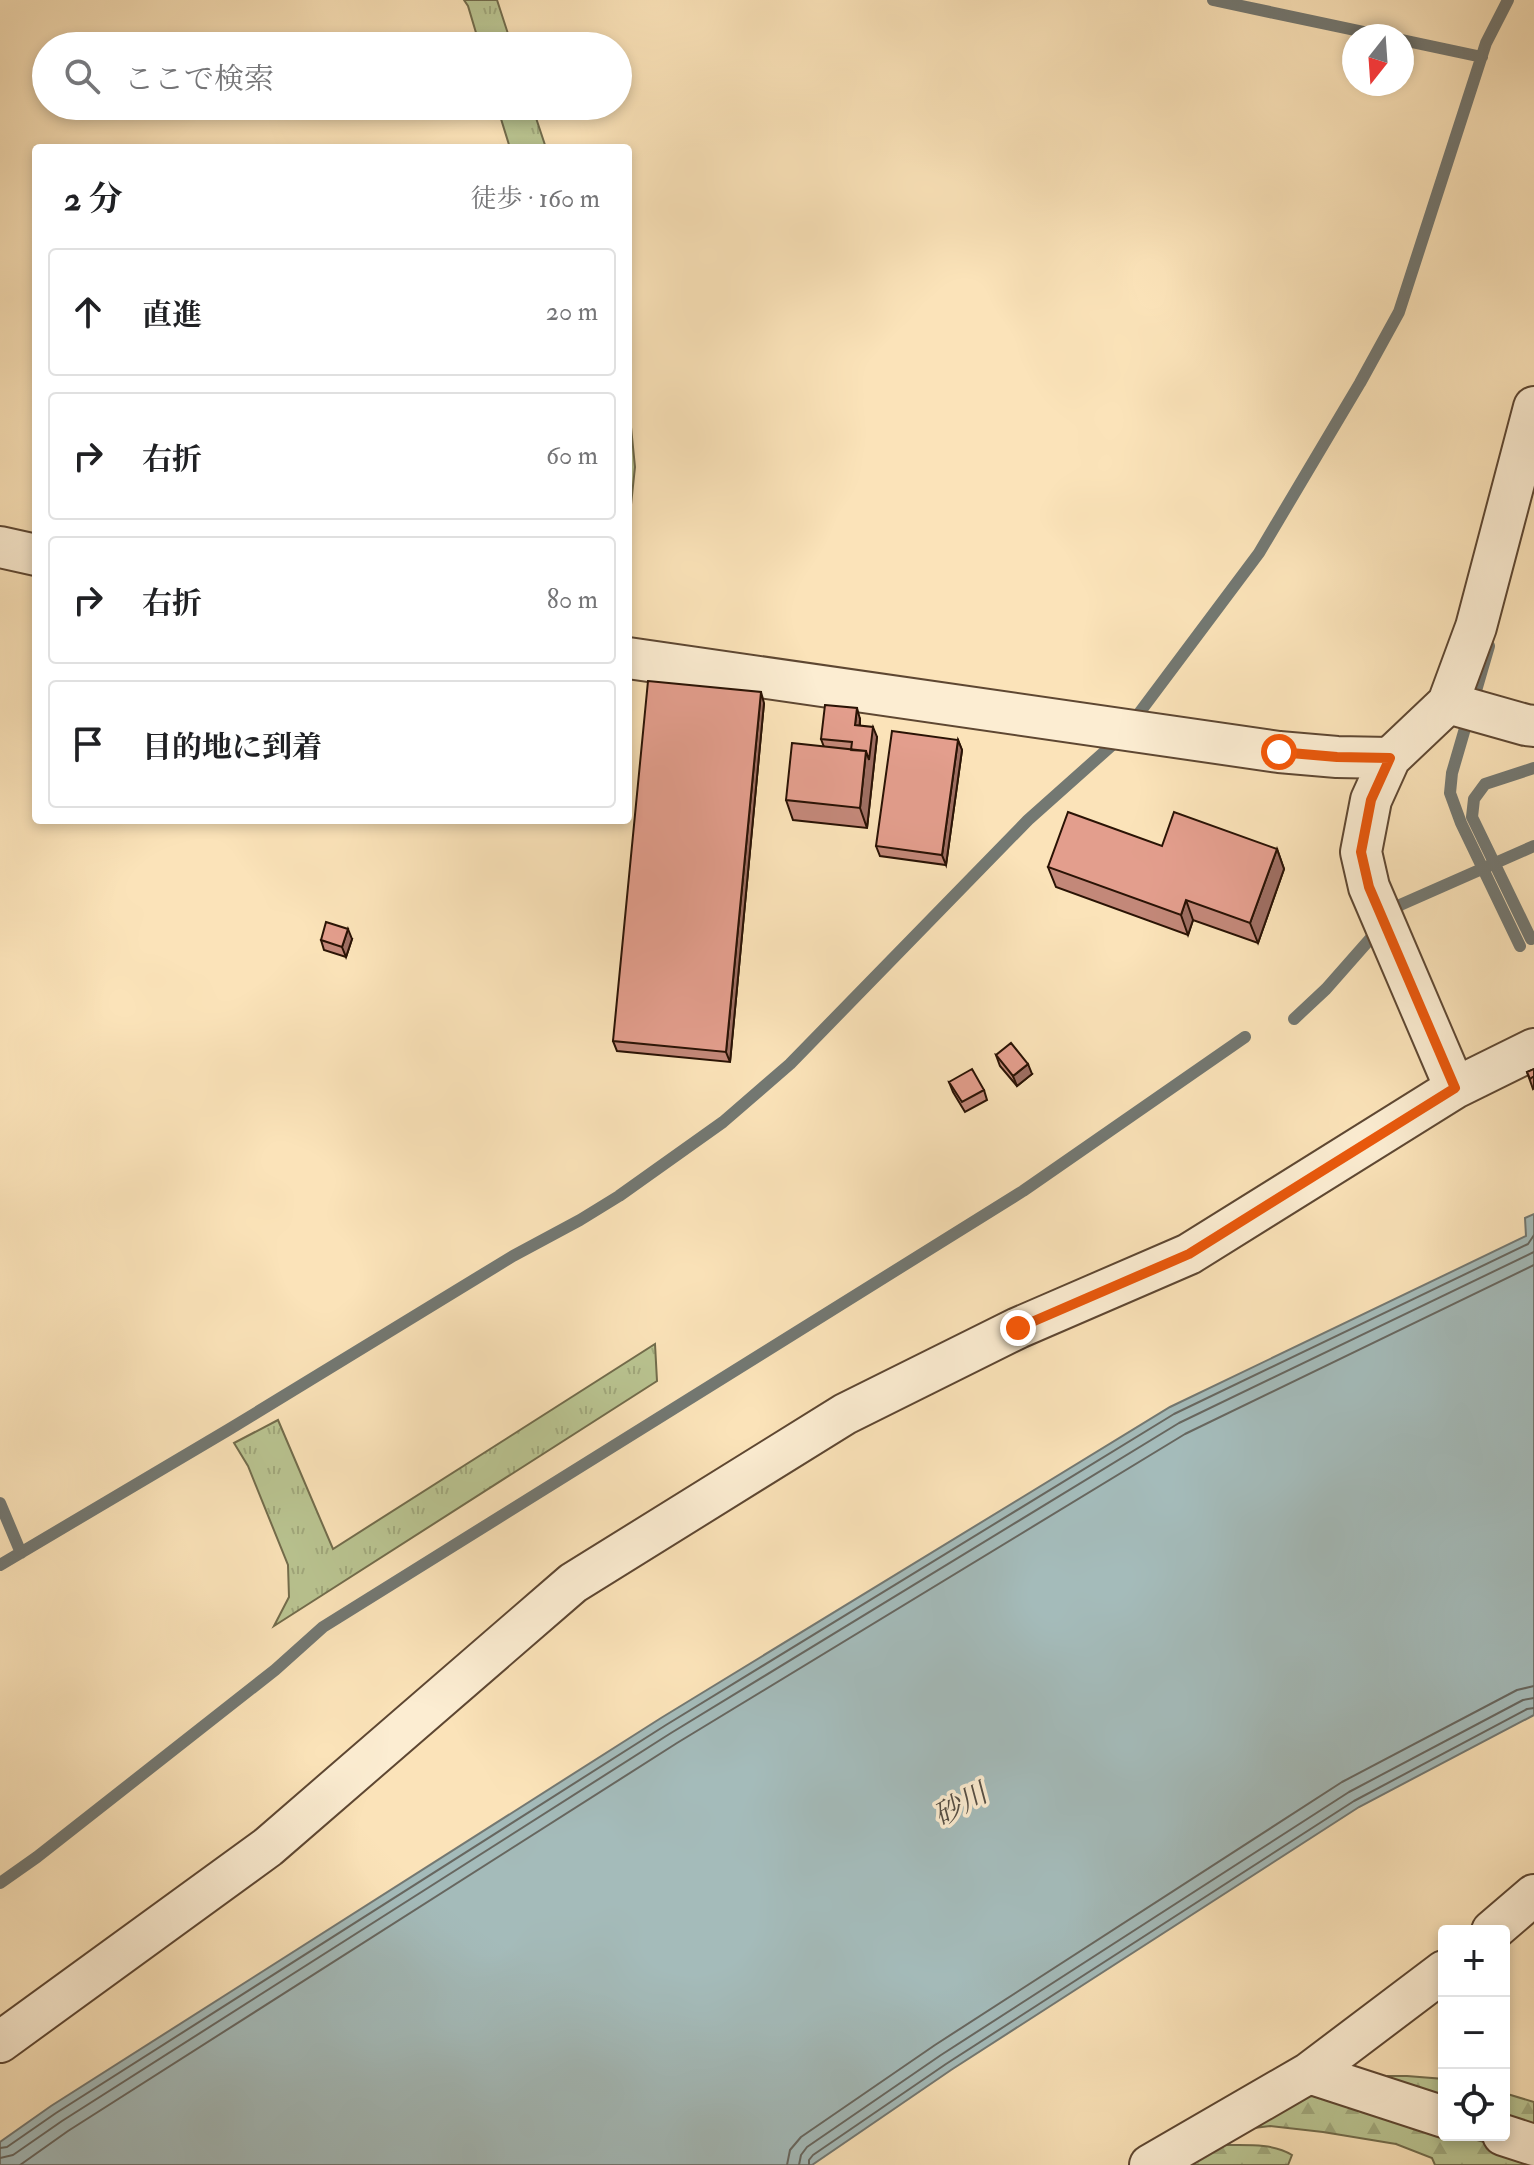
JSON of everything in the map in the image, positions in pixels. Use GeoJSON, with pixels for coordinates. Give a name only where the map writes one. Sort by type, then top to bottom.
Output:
{"type":"FeatureCollection","features":[{"type":"Feature","properties":{"kind":"street"},"geometry":{"type":"LineString","coordinates":[[1455,1088],[1369,887],[1361,852],[1371,800],[1390,758],[1464,708],[1476,627],[1534,407]]}},
{"type":"Feature","properties":{"kind":"street"},"geometry":{"type":"LineString","coordinates":[[0,547],[32,554]]}},
{"type":"Feature","properties":{"kind":"street"},"geometry":{"type":"LineString","coordinates":[[632,659],[1279,752],[1390,758]]}},
{"type":"Feature","properties":{"kind":"street"},"geometry":{"type":"LineString","coordinates":[[1464,708],[1534,726]]}},
{"type":"Feature","properties":{"kind":"street"},"geometry":{"type":"LineString","coordinates":[[0,2042],[268,1847],[573,1583],[845,1414],[1018,1328],[1189,1254],[1455,1088],[1534,1049]]}},
{"type":"Feature","properties":{"kind":"street"},"geometry":{"type":"LineString","coordinates":[[1499,1925],[1534,1895]]}},
{"type":"Feature","properties":{"kind":"street"},"geometry":{"type":"LineString","coordinates":[[1150,2165],[1309,2073],[1438,1976]]}},
{"type":"Feature","properties":{"kind":"street"},"geometry":{"type":"LineString","coordinates":[[1309,2073],[1438,2115]]}},
{"type":"Feature","properties":{"kind":"street"},"geometry":{"type":"LineString","coordinates":[[1510,2137],[1534,2145]]}},
{"type":"Feature","properties":{"kind":"green space"},"geometry":{"type":"Polygon","coordinates":[[[464,0],[497,0],[507,32],[476,32],[464,0]]]}},
{"type":"Feature","properties":{"kind":"green space"},"geometry":{"type":"Polygon","coordinates":[[[501,120],[537,120],[545,144],[509,144],[501,120]]]}},
{"type":"Feature","properties":{"kind":"green space"},"geometry":{"type":"Polygon","coordinates":[[[632,437],[635,467],[632,495],[632,437]]]}},
{"type":"Feature","properties":{"kind":"green space"},"geometry":{"type":"Polygon","coordinates":[[[655,1344],[657,1381],[274,1626],[289,1597],[288,1565],[248,1466],[234,1443],[278,1420],[333,1549],[655,1344]]]}},
{"type":"Feature","properties":{"kind":"green space"},"geometry":{"type":"Polygon","coordinates":[[[1388,2076],[1438,2079],[1438,2100],[1391,2085],[1388,2076]]]}},
{"type":"Feature","properties":{"kind":"green space"},"geometry":{"type":"Polygon","coordinates":[[[1316,2092],[1438,2133],[1438,2141],[1480,2141],[1534,2156],[1534,2165],[1435,2165],[1432,2158],[1396,2144],[1270,2126],[1246,2129],[1316,2092]]]}},
{"type":"Feature","properties":{"kind":"green space"},"geometry":{"type":"Polygon","coordinates":[[[1510,2095],[1534,2102],[1534,2128],[1510,2121],[1510,2095]]]}},
{"type":"Feature","properties":{"kind":"green space"},"geometry":{"type":"Polygon","coordinates":[[[1224,2145],[1268,2147],[1292,2155],[1288,2165],[1187,2165],[1224,2145]]]}},
{"type":"Feature","properties":{"kind":"water","name":"砂川"},"geometry":{"type":"Polygon","coordinates":[[[1534,1214],[1534,1715],[1359,1807],[951,2070],[812,2165],[0,2165],[0,2142],[51,2106],[661,1718],[1170,1407],[1526,1236],[1525,1218],[1534,1214]]]}},
{"type":"Feature","properties":{"kind":"building"},"geometry":{"type":"Polygon","coordinates":[[[648,681],[761,692],[726,1052],[613,1041],[648,681]]]}},
{"type":"Feature","properties":{"kind":"building"},"geometry":{"type":"Polygon","coordinates":[[[825,705],[857,708],[855,725],[873,727],[869,760],[866,751],[851,750],[852,742],[821,739],[825,705]]]}},
{"type":"Feature","properties":{"kind":"building"},"geometry":{"type":"Polygon","coordinates":[[[892,731],[958,740],[942,855],[876,846],[892,731]]]}},
{"type":"Feature","properties":{"kind":"building"},"geometry":{"type":"Polygon","coordinates":[[[792,743],[866,751],[860,808],[786,800],[792,743]]]}},
{"type":"Feature","properties":{"kind":"building"},"geometry":{"type":"Polygon","coordinates":[[[1068,812],[1162,846],[1174,812],[1277,849],[1250,923],[1186,900],[1181,915],[1048,867],[1068,812]]]}},
{"type":"Feature","properties":{"kind":"building"},"geometry":{"type":"Polygon","coordinates":[[[326,922],[348,929],[342,947],[321,940],[326,922]]]}},
{"type":"Feature","properties":{"kind":"building"},"geometry":{"type":"Polygon","coordinates":[[[1011,1043],[1028,1064],[1013,1076],[996,1055],[1011,1043]]]}},
{"type":"Feature","properties":{"kind":"building"},"geometry":{"type":"Polygon","coordinates":[[[972,1069],[984,1090],[962,1102],[949,1082],[972,1069]]]}},
{"type":"Feature","properties":{"kind":"building"},"geometry":{"type":"Polygon","coordinates":[[[1534,1069],[1534,1076],[1530,1079],[1527,1072],[1534,1069]]]}},
{"type":"Feature","properties":{"kind":"waterway"},"geometry":{"type":"LineString","coordinates":[[1213,0],[1342,27]]}},
{"type":"Feature","properties":{"kind":"waterway"},"geometry":{"type":"LineString","coordinates":[[1131,724],[1259,553],[1399,312],[1486,43],[1508,0]]}},
{"type":"Feature","properties":{"kind":"waterway"},"geometry":{"type":"LineString","coordinates":[[1414,43],[1482,57]]}},
{"type":"Feature","properties":{"kind":"waterway"},"geometry":{"type":"LineString","coordinates":[[1489,646],[1452,773],[1450,793],[1461,823],[1520,946]]}},
{"type":"Feature","properties":{"kind":"waterway"},"geometry":{"type":"LineString","coordinates":[[0,1565],[513,1256],[580,1220],[723,1122],[790,1064],[1028,820],[1120,738]]}},
{"type":"Feature","properties":{"kind":"waterway"},"geometry":{"type":"LineString","coordinates":[[1531,939],[1472,817],[1474,799],[1485,784],[1534,768]]}},
{"type":"Feature","properties":{"kind":"waterway"},"geometry":{"type":"LineString","coordinates":[[1294,1019],[1326,989],[1400,905],[1534,846]]}},
{"type":"Feature","properties":{"kind":"waterway"},"geometry":{"type":"LineString","coordinates":[[0,1883],[275,1670],[323,1627],[1023,1191],[1245,1037]]}},
{"type":"Feature","properties":{"kind":"waterway"},"geometry":{"type":"LineString","coordinates":[[0,1503],[21,1553]]}},
{"type":"Feature","properties":{"kind":"route"},"geometry":{"type":"LineString","coordinates":[[1018,1328],[1189,1254],[1455,1088],[1369,887],[1361,852],[1371,800],[1390,758],[1279,752]]}}]}
